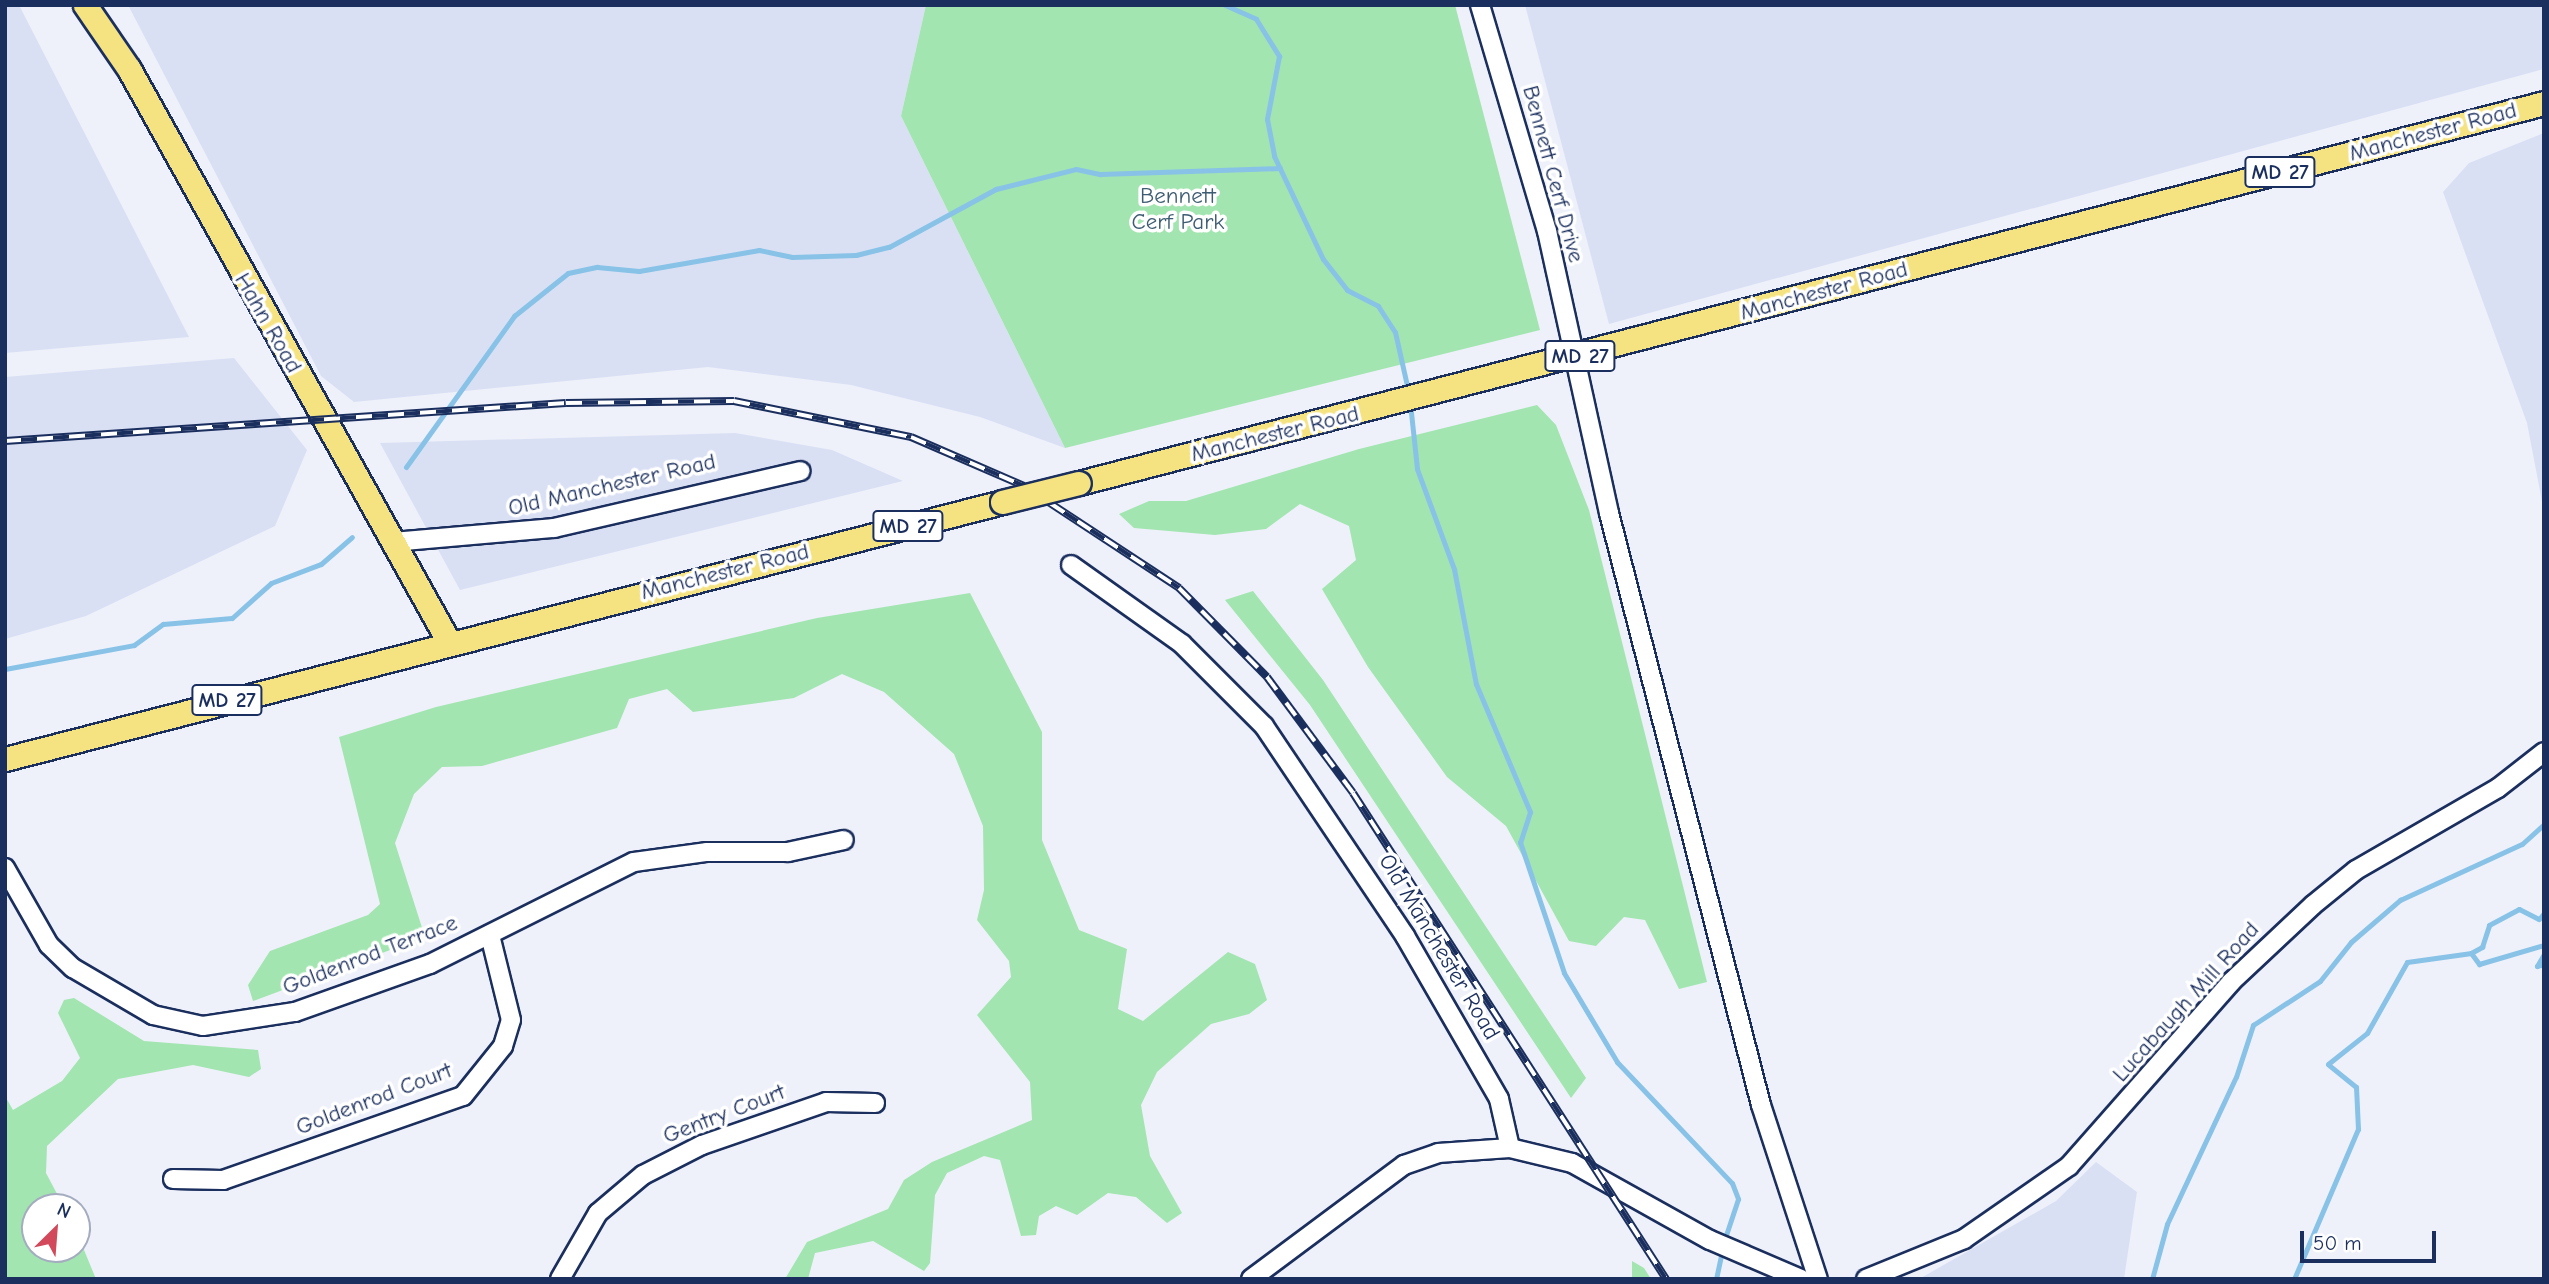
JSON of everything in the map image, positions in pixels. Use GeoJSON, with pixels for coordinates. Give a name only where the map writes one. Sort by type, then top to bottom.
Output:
{"type":"FeatureCollection","features":[{"type":"Feature","properties":{"kind":"main road","name":"Hahn Road"},"geometry":{"type":"LineString","coordinates":[[85,5],[129,69],[449,642]]}},
{"type":"Feature","properties":{"kind":"main road","name":"Manchester Road"},"geometry":{"type":"LineString","coordinates":[[5,759],[449,642],[1572,358],[2544,103]]}},
{"type":"Feature","properties":{"kind":"street","name":"Bennett Cerf Drive"},"geometry":{"type":"LineString","coordinates":[[1480,5],[1547,231],[1572,358]]}},
{"type":"Feature","properties":{"kind":"street"},"geometry":{"type":"LineString","coordinates":[[1572,358],[1761,1105],[1818,1279]]}},
{"type":"Feature","properties":{"kind":"street","name":"Old Manchester Road"},"geometry":{"type":"LineString","coordinates":[[393,542],[554,528],[800,471]]}},
{"type":"Feature","properties":{"kind":"street","name":"Old Manchester Road"},"geometry":{"type":"LineString","coordinates":[[1071,565],[1182,644],[1264,726],[1405,936],[1499,1099],[1510,1147]]}},
{"type":"Feature","properties":{"kind":"street","name":"Lucabaugh Mill Road"},"geometry":{"type":"LineString","coordinates":[[1866,1279],[1964,1240],[2069,1166],[2231,982],[2313,905],[2356,870],[2498,788],[2544,752]]}},
{"type":"Feature","properties":{"kind":"street","name":"Goldenrod Terrace"},"geometry":{"type":"LineString","coordinates":[[5,868],[49,945],[73,968],[132,1005],[181,1024],[241,1023],[295,1012],[430,964],[489,935],[576,886],[634,862],[706,852],[788,852],[844,840]]}},
{"type":"Feature","properties":{"kind":"street","name":"Goldenrod Court"},"geometry":{"type":"LineString","coordinates":[[173,1179],[223,1180],[463,1096],[492,1063],[511,1020],[489,935]]}},
{"type":"Feature","properties":{"kind":"street","name":"Gentry Court"},"geometry":{"type":"LineString","coordinates":[[560,1279],[598,1213],[643,1175],[702,1145],[826,1102],[876,1103]]}},
{"type":"Feature","properties":{"kind":"street"},"geometry":{"type":"LineString","coordinates":[[1251,1279],[1404,1165],[1438,1153],[1510,1147],[1572,1163],[1710,1240],[1801,1279]]}},
{"type":"Feature","properties":{"kind":"shaded area"},"geometry":{"type":"Polygon","coordinates":[[[5,5],[19,5],[189,337],[5,353],[5,5]]]}},
{"type":"Feature","properties":{"kind":"shaded area"},"geometry":{"type":"Polygon","coordinates":[[[128,5],[926,5],[901,116],[1065,448],[980,417],[851,385],[708,367],[354,402],[321,376],[128,5]]]}},
{"type":"Feature","properties":{"kind":"shaded area"},"geometry":{"type":"Polygon","coordinates":[[[1525,5],[2544,5],[2544,69],[1609,324],[1525,5]]]}},
{"type":"Feature","properties":{"kind":"shaded area"},"geometry":{"type":"Polygon","coordinates":[[[2544,133],[2544,512],[2527,423],[2443,192],[2469,163],[2544,133]]]}},
{"type":"Feature","properties":{"kind":"shaded area"},"geometry":{"type":"Polygon","coordinates":[[[234,358],[307,450],[275,526],[86,616],[5,639],[5,377],[234,358]]]}},
{"type":"Feature","properties":{"kind":"shaded area"},"geometry":{"type":"Polygon","coordinates":[[[735,433],[832,450],[903,481],[460,590],[380,443],[735,433]]]}},
{"type":"Feature","properties":{"kind":"shaded area"},"geometry":{"type":"Polygon","coordinates":[[[2096,1162],[2137,1192],[2124,1279],[1919,1279],[2056,1201],[2096,1162]]]}},
{"type":"Feature","properties":{"kind":"green space","name":"Bennett Cerf Park"},"geometry":{"type":"Polygon","coordinates":[[[926,5],[1455,5],[1540,330],[1065,448],[901,116],[926,5]]]}},
{"type":"Feature","properties":{"kind":"green space"},"geometry":{"type":"Polygon","coordinates":[[[1537,405],[1556,425],[1589,510],[1707,982],[1679,989],[1645,920],[1624,917],[1596,946],[1569,941],[1506,826],[1447,777],[1368,667],[1322,589],[1356,560],[1349,526],[1300,504],[1266,529],[1215,535],[1134,528],[1119,514],[1149,501],[1186,501],[1359,449],[1537,405]]]}},
{"type":"Feature","properties":{"kind":"green space"},"geometry":{"type":"Polygon","coordinates":[[[1253,591],[1323,680],[1586,1078],[1571,1098],[1310,705],[1225,600],[1253,591]]]}},
{"type":"Feature","properties":{"kind":"green space"},"geometry":{"type":"Polygon","coordinates":[[[970,593],[1042,732],[1042,840],[1079,930],[1127,949],[1118,1009],[1143,1021],[1228,952],[1255,964],[1267,1000],[1249,1014],[1211,1024],[1157,1072],[1141,1105],[1150,1156],[1182,1213],[1167,1223],[1136,1197],[1108,1193],[1077,1215],[1056,1206],[1039,1216],[1036,1235],[1021,1236],[1000,1160],[984,1156],[947,1173],[935,1195],[930,1263],[924,1271],[873,1241],[815,1253],[808,1279],[785,1279],[807,1242],[888,1209],[904,1180],[932,1162],[1032,1120],[1030,1082],[977,1015],[1011,977],[1009,961],[977,920],[984,890],[983,826],[954,754],[884,692],[842,674],[794,698],[693,712],[667,689],[629,699],[617,728],[482,766],[442,767],[414,794],[395,843],[425,937],[253,1001],[248,985],[270,951],[368,915],[380,904],[339,737],[436,707],[817,618],[970,593]]]}},
{"type":"Feature","properties":{"kind":"green space"},"geometry":{"type":"Polygon","coordinates":[[[74,998],[144,1041],[258,1050],[261,1069],[249,1077],[193,1065],[118,1079],[47,1146],[46,1173],[57,1193],[21,1193],[21,1263],[89,1263],[96,1279],[5,1279],[5,1096],[13,1110],[62,1081],[80,1058],[58,1013],[64,1000],[74,998]]]}},
{"type":"Feature","properties":{"kind":"green space"},"geometry":{"type":"Polygon","coordinates":[[[1632,1261],[1644,1268],[1651,1279],[1632,1279],[1632,1261]]]}},
{"type":"Feature","properties":{"kind":"waterway"},"geometry":{"type":"LineString","coordinates":[[1225,5],[1256,19],[1279,56],[1267,119],[1274,156],[1323,259],[1347,290],[1378,306],[1395,332],[1408,390]]}},
{"type":"Feature","properties":{"kind":"waterway"},"geometry":{"type":"LineString","coordinates":[[406,467],[514,316],[568,273],[597,267],[639,271],[759,250],[792,257],[856,255],[889,247],[996,189],[1076,169],[1100,174],[1280,168]]}},
{"type":"Feature","properties":{"kind":"waterway"},"geometry":{"type":"LineString","coordinates":[[1410,403],[1417,469],[1454,569],[1476,684],[1530,812],[1520,842],[1564,973],[1617,1062],[1732,1183],[1738,1199],[1724,1241]]}},
{"type":"Feature","properties":{"kind":"waterway"},"geometry":{"type":"LineString","coordinates":[[5,669],[134,645],[163,624],[232,618],[271,583],[321,564],[352,537]]}},
{"type":"Feature","properties":{"kind":"waterway"},"geometry":{"type":"LineString","coordinates":[[2152,1279],[2167,1224],[2236,1077],[2253,1025],[2320,981],[2351,942],[2400,900],[2522,844],[2544,824]]}},
{"type":"Feature","properties":{"kind":"waterway"},"geometry":{"type":"LineString","coordinates":[[2294,1279],[2358,1129],[2356,1087],[2328,1064],[2367,1033],[2407,962],[2471,953],[2482,947],[2489,925],[2519,909],[2539,919],[2544,913]]}},
{"type":"Feature","properties":{"kind":"waterway"},"geometry":{"type":"LineString","coordinates":[[2471,953],[2479,964],[2544,945]]}},
{"type":"Feature","properties":{"kind":"waterway"},"geometry":{"type":"LineString","coordinates":[[2544,954],[2537,966],[2544,964]]}},
{"type":"Feature","properties":{"kind":"waterway"},"geometry":{"type":"LineString","coordinates":[[1716,1279],[1722,1250]]}},
{"type":"Feature","properties":{"kind":"railway"},"geometry":{"type":"LineString","coordinates":[[5,441],[566,403],[734,401],[911,437],[1024,486],[1179,588],[1267,677],[1353,793],[1666,1279]]}}]}
